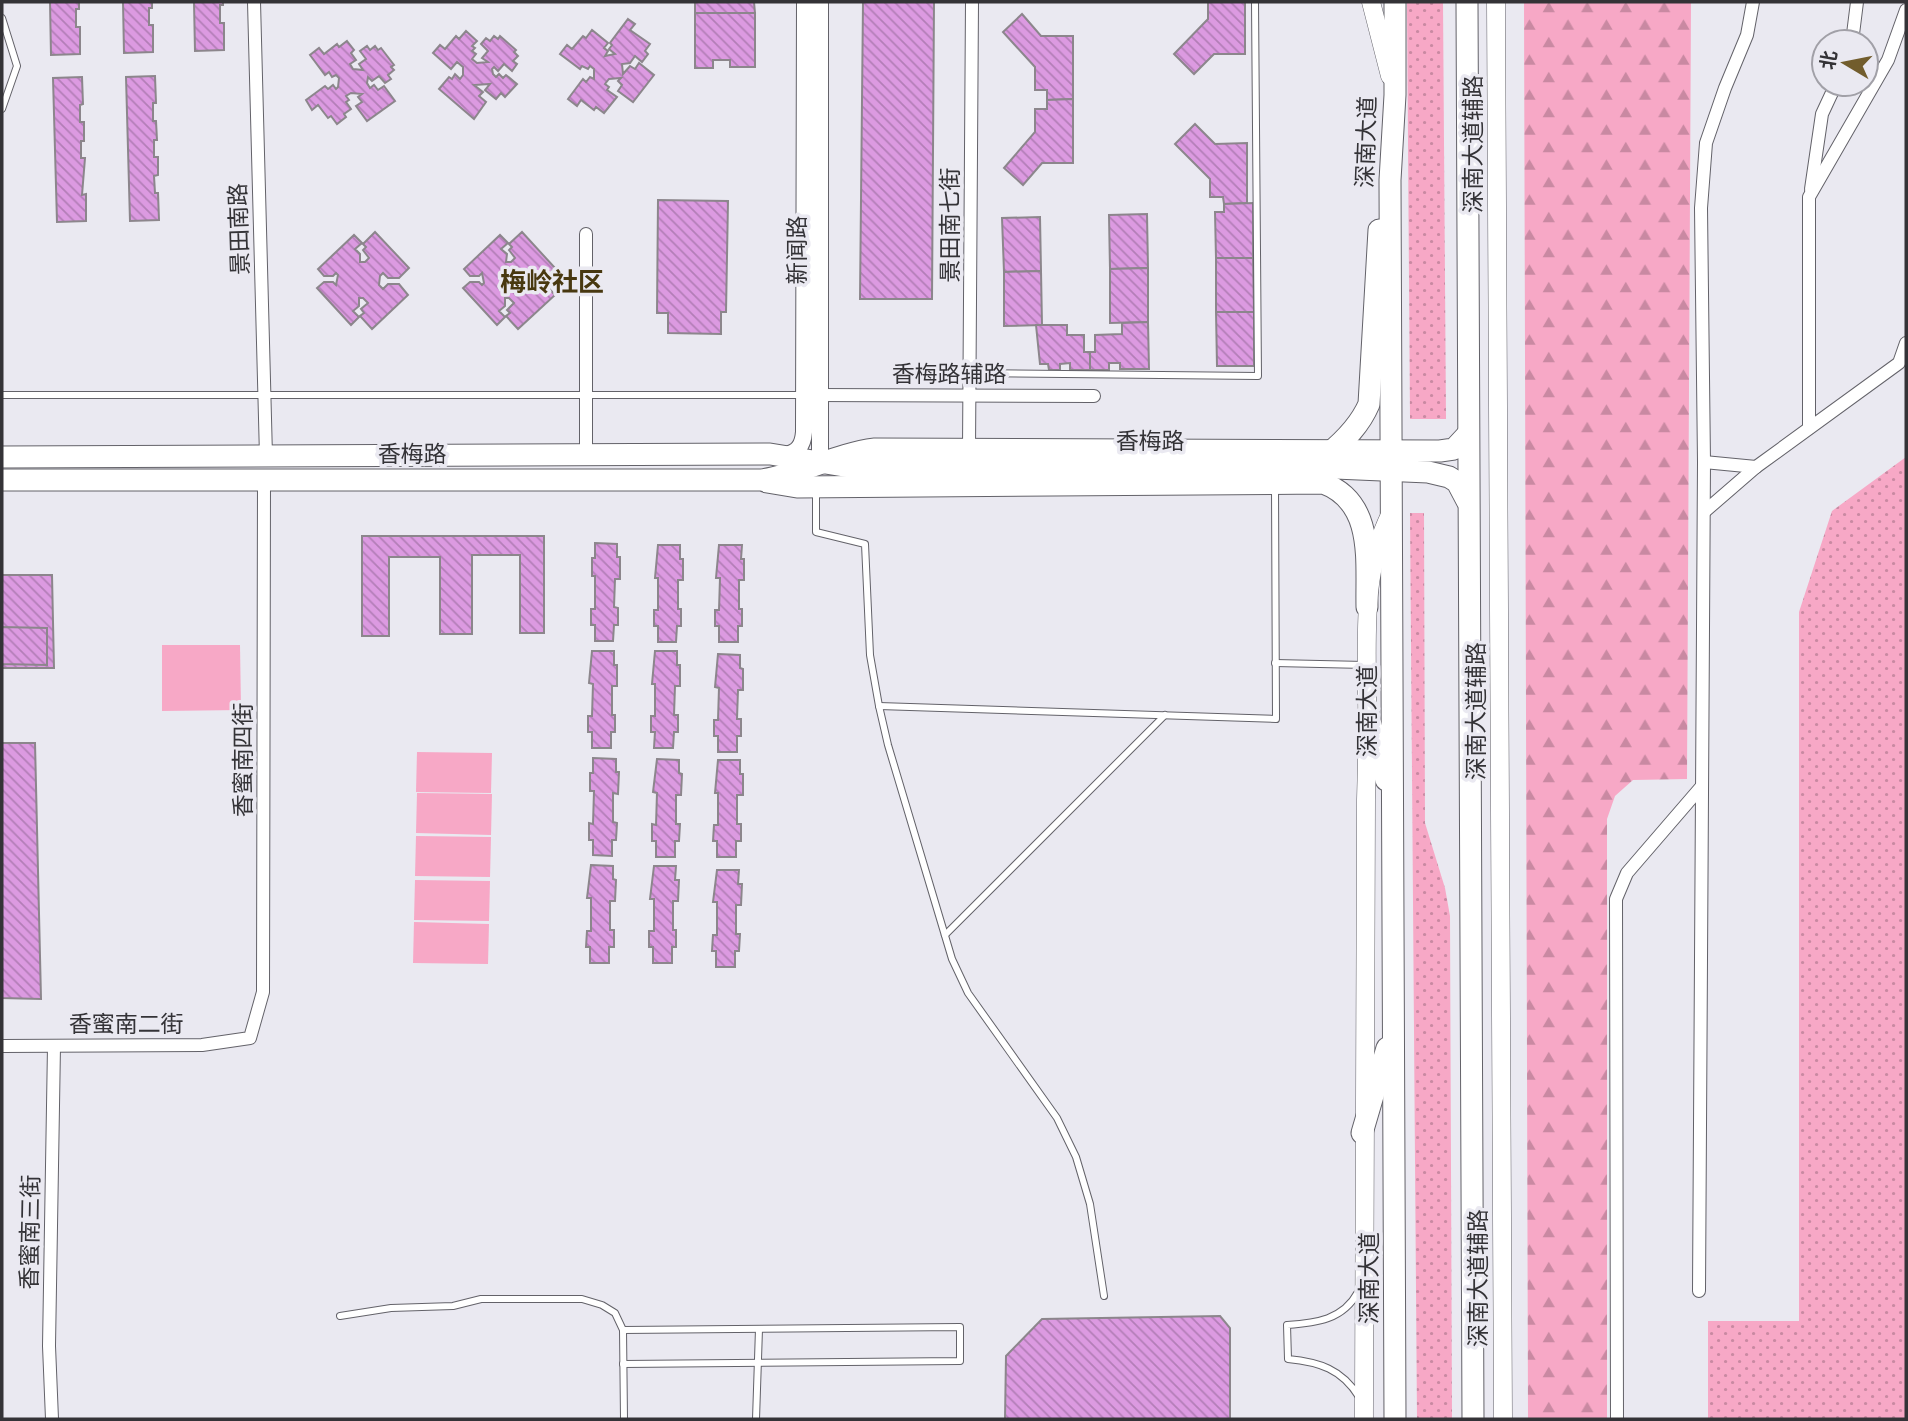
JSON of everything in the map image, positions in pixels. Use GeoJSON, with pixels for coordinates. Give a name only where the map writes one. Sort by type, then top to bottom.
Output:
{"type":"FeatureCollection","features":[{"type":"Feature","properties":{"kind":"main road"},"geometry":{"type":"LineString","coordinates":[[1371,2],[1395,95]]}},
{"type":"Feature","properties":{"kind":"main road","name":"深南大道"},"geometry":{"type":"LineString","coordinates":[[1395,2],[1395,95],[1390,180],[1395,1419]]}},
{"type":"Feature","properties":{"kind":"main road"},"geometry":{"type":"LineString","coordinates":[[1467,2],[1472,1419]]}},
{"type":"Feature","properties":{"kind":"main road","name":"深南大道辅路"},"geometry":{"type":"LineString","coordinates":[[1496,2],[1503,1419]]}},
{"type":"Feature","properties":{"kind":"main road"},"geometry":{"type":"LineString","coordinates":[[1312,467],[1334,449],[1364,417],[1369,404],[1376,250],[1390,180]]}},
{"type":"Feature","properties":{"kind":"main road","name":"香梅路"},"geometry":{"type":"LineString","coordinates":[[2,457],[785,455],[866,468],[1312,467],[1392,460],[1448,450],[1459,446],[1467,435]]}},
{"type":"Feature","properties":{"kind":"main road","name":"香梅路"},"geometry":{"type":"LineString","coordinates":[[2,481],[762,480],[851,453],[875,449],[1334,449],[1392,460],[1449,477],[1462,489],[1467,500]]}},
{"type":"Feature","properties":{"kind":"main road"},"geometry":{"type":"LineString","coordinates":[[762,480],[782,485],[816,486],[1323,483],[1335,488],[1355,506],[1363,528],[1367,607],[1362,1133],[1364,1414]]}},
{"type":"Feature","properties":{"kind":"main road"},"geometry":{"type":"LineString","coordinates":[[1367,607],[1379,542],[1392,512]]}},
{"type":"Feature","properties":{"kind":"main road"},"geometry":{"type":"LineString","coordinates":[[1367,714],[1393,807]]}},
{"type":"Feature","properties":{"kind":"main road"},"geometry":{"type":"LineString","coordinates":[[1362,1133],[1394,1022]]}},
{"type":"Feature","properties":{"kind":"street","name":"景田南路"},"geometry":{"type":"LineString","coordinates":[[254,2],[266,456]]}},
{"type":"Feature","properties":{"kind":"street","name":"新闻路"},"geometry":{"type":"LineString","coordinates":[[805,2],[812,395],[820,462]]}},
{"type":"Feature","properties":{"kind":"street","name":"新闻路"},"geometry":{"type":"LineString","coordinates":[[820,2],[812,395],[804,432],[807,449],[814,459],[820,462]]}},
{"type":"Feature","properties":{"kind":"street","name":"景田南七街"},"geometry":{"type":"LineString","coordinates":[[969,449],[972,2]]}},
{"type":"Feature","properties":{"kind":"street"},"geometry":{"type":"LineString","coordinates":[[1699,1291],[1704,512],[1701,208],[1706,143],[1747,35],[1753,2]]}},
{"type":"Feature","properties":{"kind":"street"},"geometry":{"type":"LineString","coordinates":[[1854,28],[1857,2]]}},
{"type":"Feature","properties":{"kind":"street"},"geometry":{"type":"LineString","coordinates":[[1810,197],[1888,60],[1906,10]]}},
{"type":"Feature","properties":{"kind":"street"},"geometry":{"type":"LineString","coordinates":[[1809,428],[1810,197],[1822,114],[1829,98]]}},
{"type":"Feature","properties":{"kind":"street"},"geometry":{"type":"LineString","coordinates":[[586,234],[586,454]]}},
{"type":"Feature","properties":{"kind":"street"},"geometry":{"type":"LineString","coordinates":[[1704,512],[1756,467],[1899,363],[1906,342]]}},
{"type":"Feature","properties":{"kind":"street","name":"香梅路辅路"},"geometry":{"type":"LineString","coordinates":[[812,395],[1094,396]]}},
{"type":"Feature","properties":{"kind":"street"},"geometry":{"type":"LineString","coordinates":[[785,455],[793,453],[801,446],[804,432]]}},
{"type":"Feature","properties":{"kind":"street"},"geometry":{"type":"LineString","coordinates":[[1704,462],[1756,467]]}},
{"type":"Feature","properties":{"kind":"street","name":"香蜜南四街"},"geometry":{"type":"LineString","coordinates":[[250,1038],[263,992],[264,480]]}},
{"type":"Feature","properties":{"kind":"street"},"geometry":{"type":"LineString","coordinates":[[1617,1419],[1616,899],[1627,873],[1702,786]]}},
{"type":"Feature","properties":{"kind":"street","name":"香蜜南二街"},"geometry":{"type":"LineString","coordinates":[[2,1045],[202,1045],[250,1038]]}},
{"type":"Feature","properties":{"kind":"street","name":"香蜜南三街"},"geometry":{"type":"LineString","coordinates":[[52,1419],[49,1371],[54,1045]]}},
{"type":"Feature","properties":{"kind":"lane"},"geometry":{"type":"LineString","coordinates":[[969,373],[1258,376],[1255,2]]}},
{"type":"Feature","properties":{"kind":"lane"},"geometry":{"type":"LineString","coordinates":[[2,18],[17,66],[2,109]]}},
{"type":"Feature","properties":{"kind":"lane"},"geometry":{"type":"LineString","coordinates":[[2,395],[812,395]]}},
{"type":"Feature","properties":{"kind":"lane"},"geometry":{"type":"LineString","coordinates":[[879,706],[1276,719],[1275,483]]}},
{"type":"Feature","properties":{"kind":"lane"},"geometry":{"type":"LineString","coordinates":[[816,486],[816,532],[864,544],[870,655],[879,706],[888,745],[953,959],[968,993],[1057,1118],[1076,1157],[1090,1204],[1104,1296]]}},
{"type":"Feature","properties":{"kind":"lane"},"geometry":{"type":"LineString","coordinates":[[1275,663],[1367,665]]}},
{"type":"Feature","properties":{"kind":"lane"},"geometry":{"type":"LineString","coordinates":[[945,935],[1165,715]]}},
{"type":"Feature","properties":{"kind":"lane"},"geometry":{"type":"LineString","coordinates":[[1363,1273],[1353,1301],[1340,1313],[1323,1321],[1287,1325],[1288,1359],[1317,1363],[1337,1371],[1353,1387],[1364,1414]]}},
{"type":"Feature","properties":{"kind":"lane"},"geometry":{"type":"LineString","coordinates":[[340,1316],[391,1308],[453,1306],[481,1298],[582,1299],[602,1305],[615,1313],[623,1330],[624,1419]]}},
{"type":"Feature","properties":{"kind":"lane"},"geometry":{"type":"LineString","coordinates":[[623,1330],[960,1327],[960,1362],[623,1364]]}},
{"type":"Feature","properties":{"kind":"lane"},"geometry":{"type":"LineString","coordinates":[[756,1419],[759,1329]]}},
{"type":"Feature","properties":{"kind":"green space"},"geometry":{"type":"Polygon","coordinates":[[[1407,2],[1443,2],[1446,419],[1410,419],[1407,2]]]}},
{"type":"Feature","properties":{"kind":"green space"},"geometry":{"type":"Polygon","coordinates":[[[1524,2],[1691,2],[1687,779],[1633,780],[1615,796],[1607,819],[1607,1419],[1528,1419],[1524,2]]]}},
{"type":"Feature","properties":{"kind":"green space"},"geometry":{"type":"Polygon","coordinates":[[[1906,457],[1906,1419],[1708,1419],[1708,1321],[1799,1321],[1799,612],[1832,511],[1906,457]]]}},
{"type":"Feature","properties":{"kind":"green space"},"geometry":{"type":"Polygon","coordinates":[[[1410,513],[1424,513],[1425,823],[1445,888],[1450,916],[1452,1419],[1417,1419],[1410,513]]]}},
{"type":"Feature","properties":{"kind":"green space"},"geometry":{"type":"Polygon","coordinates":[[[162,645],[240,645],[241,710],[162,711],[162,645]]]}},
{"type":"Feature","properties":{"kind":"green space"},"geometry":{"type":"Polygon","coordinates":[[[417,752],[492,753],[491,793],[416,792],[417,752]]]}},
{"type":"Feature","properties":{"kind":"green space"},"geometry":{"type":"Polygon","coordinates":[[[417,793],[492,794],[491,835],[416,833],[417,793]]]}},
{"type":"Feature","properties":{"kind":"green space"},"geometry":{"type":"Polygon","coordinates":[[[416,836],[491,837],[490,877],[415,876],[416,836]]]}},
{"type":"Feature","properties":{"kind":"green space"},"geometry":{"type":"Polygon","coordinates":[[[415,880],[490,881],[489,921],[414,920],[415,880]]]}},
{"type":"Feature","properties":{"kind":"green space"},"geometry":{"type":"Polygon","coordinates":[[[414,922],[489,924],[488,964],[413,963],[414,922]]]}},
{"type":"Feature","properties":{"kind":"building"},"geometry":{"type":"Polygon","coordinates":[[[50,2],[79,2],[79,9],[76,9],[76,27],[80,27],[80,54],[51,55],[50,2]]]}},
{"type":"Feature","properties":{"kind":"building"},"geometry":{"type":"Polygon","coordinates":[[[123,2],[152,2],[152,8],[149,8],[149,25],[153,25],[153,52],[124,53],[123,2]]]}},
{"type":"Feature","properties":{"kind":"building"},"geometry":{"type":"Polygon","coordinates":[[[194,2],[223,2],[223,5],[220,5],[220,23],[224,23],[224,50],[195,51],[194,2]]]}},
{"type":"Feature","properties":{"kind":"building"},"geometry":{"type":"Polygon","coordinates":[[[695,2],[754,2],[755,13],[695,13],[695,2]]]}},
{"type":"Feature","properties":{"kind":"building"},"geometry":{"type":"Polygon","coordinates":[[[863,2],[934,2],[932,299],[860,299],[863,2]]]}},
{"type":"Feature","properties":{"kind":"building"},"geometry":{"type":"Polygon","coordinates":[[[1208,2],[1245,2],[1245,54],[1214,54],[1194,74],[1174,54],[1208,19],[1208,2]]]}},
{"type":"Feature","properties":{"kind":"building"},"geometry":{"type":"Polygon","coordinates":[[[695,13],[755,13],[755,67],[730,67],[730,60],[713,60],[713,68],[695,68],[695,13]]]}},
{"type":"Feature","properties":{"kind":"building"},"geometry":{"type":"Polygon","coordinates":[[[1022,14],[1041,36],[1073,36],[1073,99],[1047,100],[1047,90],[1035,90],[1035,67],[1003,32],[1022,14]]]}},
{"type":"Feature","properties":{"kind":"building"},"geometry":{"type":"Polygon","coordinates":[[[628,19],[635,24],[630,30],[650,44],[645,51],[648,54],[642,62],[635,56],[630,63],[622,64],[623,74],[630,66],[635,69],[639,63],[654,75],[633,102],[618,91],[622,85],[618,81],[621,78],[609,79],[605,84],[609,87],[607,90],[617,97],[604,113],[596,107],[594,110],[581,100],[577,106],[568,99],[583,79],[586,82],[590,77],[594,79],[594,69],[582,66],[580,69],[560,54],[567,45],[572,49],[592,30],[608,43],[604,48],[608,51],[605,56],[615,54],[609,49],[612,45],[610,43],[628,19]]]}},
{"type":"Feature","properties":{"kind":"building"},"geometry":{"type":"Polygon","coordinates":[[[466,31],[477,41],[472,46],[475,48],[472,51],[476,54],[472,59],[477,63],[488,62],[482,58],[488,51],[481,44],[486,38],[490,41],[494,36],[498,39],[500,36],[516,50],[514,52],[518,56],[513,61],[517,64],[512,71],[504,64],[498,71],[494,67],[492,69],[496,77],[499,74],[503,78],[506,75],[517,84],[505,97],[501,93],[496,99],[485,90],[490,84],[474,85],[483,92],[479,96],[486,102],[474,119],[439,89],[455,74],[460,79],[463,67],[457,62],[451,69],[433,53],[440,45],[445,49],[456,36],[459,39],[466,31]]]}},
{"type":"Feature","properties":{"kind":"building"},"geometry":{"type":"Polygon","coordinates":[[[347,41],[354,50],[351,53],[356,60],[350,64],[353,69],[363,70],[359,64],[366,59],[360,51],[367,46],[370,50],[375,46],[378,50],[381,48],[394,65],[391,67],[394,70],[388,75],[391,79],[385,83],[379,76],[372,81],[368,77],[367,83],[370,88],[374,85],[378,90],[384,86],[395,101],[367,121],[356,106],[362,102],[358,97],[362,94],[351,93],[346,96],[349,100],[346,102],[351,109],[337,124],[331,116],[328,118],[318,105],[312,110],[306,100],[325,86],[328,89],[333,85],[336,89],[339,78],[336,75],[332,77],[329,72],[325,75],[310,55],[319,48],[324,54],[337,44],[339,47],[347,41]]]}},
{"type":"Feature","properties":{"kind":"building"},"geometry":{"type":"Polygon","coordinates":[[[155,76],[156,103],[153,103],[153,121],[156,121],[157,140],[154,140],[154,157],[158,157],[158,175],[154,176],[159,220],[130,221],[126,77],[155,76]]]}},
{"type":"Feature","properties":{"kind":"building"},"geometry":{"type":"Polygon","coordinates":[[[82,77],[83,104],[80,105],[80,122],[84,122],[84,141],[81,141],[81,158],[85,158],[82,195],[86,194],[86,221],[57,222],[53,78],[82,77]]]}},
{"type":"Feature","properties":{"kind":"building"},"geometry":{"type":"Polygon","coordinates":[[[1073,99],[1073,163],[1042,163],[1023,185],[1004,168],[1035,132],[1035,109],[1047,109],[1047,100],[1073,99]]]}},
{"type":"Feature","properties":{"kind":"building"},"geometry":{"type":"Polygon","coordinates":[[[1195,124],[1215,144],[1247,143],[1247,203],[1224,204],[1223,197],[1210,197],[1210,179],[1175,144],[1195,124]]]}},
{"type":"Feature","properties":{"kind":"building"},"geometry":{"type":"Polygon","coordinates":[[[658,200],[728,201],[726,312],[721,312],[721,334],[668,333],[668,313],[657,313],[658,200]]]}},
{"type":"Feature","properties":{"kind":"building"},"geometry":{"type":"Polygon","coordinates":[[[1253,203],[1253,258],[1216,258],[1215,212],[1224,212],[1224,204],[1253,203]]]}},
{"type":"Feature","properties":{"kind":"building"},"geometry":{"type":"Polygon","coordinates":[[[1147,214],[1148,268],[1110,269],[1109,215],[1147,214]]]}},
{"type":"Feature","properties":{"kind":"building"},"geometry":{"type":"Polygon","coordinates":[[[1040,217],[1041,271],[1004,272],[1002,218],[1040,217]]]}},
{"type":"Feature","properties":{"kind":"building"},"geometry":{"type":"Polygon","coordinates":[[[375,232],[409,268],[399,278],[388,278],[383,273],[380,276],[379,285],[383,289],[388,284],[399,284],[408,295],[372,329],[360,316],[364,313],[361,309],[368,303],[363,298],[359,298],[359,306],[353,311],[359,317],[351,325],[317,288],[324,282],[333,282],[336,285],[336,273],[333,276],[324,276],[318,269],[354,235],[362,243],[355,249],[360,254],[360,262],[365,262],[369,258],[363,250],[366,247],[363,244],[375,232]]]}},
{"type":"Feature","properties":{"kind":"building"},"geometry":{"type":"Polygon","coordinates":[[[522,232],[555,268],[545,278],[534,278],[530,273],[526,276],[525,285],[529,289],[534,284],[545,284],[555,295],[518,329],[506,316],[510,313],[507,310],[514,303],[509,298],[505,298],[505,306],[499,311],[505,317],[497,325],[463,288],[470,282],[479,282],[482,285],[484,283],[482,273],[479,276],[470,276],[464,269],[500,235],[508,243],[501,249],[507,254],[506,262],[511,262],[515,258],[509,250],[512,247],[509,244],[522,232]]]}},
{"type":"Feature","properties":{"kind":"building"},"geometry":{"type":"Polygon","coordinates":[[[1216,258],[1253,258],[1254,312],[1216,312],[1216,258]]]}},
{"type":"Feature","properties":{"kind":"building"},"geometry":{"type":"Polygon","coordinates":[[[1148,268],[1148,322],[1110,323],[1110,269],[1148,268]]]}},
{"type":"Feature","properties":{"kind":"building"},"geometry":{"type":"Polygon","coordinates":[[[1041,271],[1042,325],[1004,326],[1004,272],[1041,271]]]}},
{"type":"Feature","properties":{"kind":"building"},"geometry":{"type":"Polygon","coordinates":[[[1216,312],[1254,312],[1254,366],[1217,366],[1216,312]]]}},
{"type":"Feature","properties":{"kind":"building"},"geometry":{"type":"Polygon","coordinates":[[[1148,322],[1149,369],[1120,369],[1120,363],[1109,363],[1109,370],[1090,370],[1090,352],[1095,352],[1095,335],[1122,334],[1122,323],[1148,322]]]}},
{"type":"Feature","properties":{"kind":"building"},"geometry":{"type":"Polygon","coordinates":[[[1036,325],[1067,325],[1067,335],[1084,335],[1084,352],[1090,352],[1090,370],[1070,370],[1070,363],[1060,364],[1060,370],[1049,370],[1048,364],[1040,364],[1036,325]]]}},
{"type":"Feature","properties":{"kind":"building"},"geometry":{"type":"Polygon","coordinates":[[[362,536],[544,536],[544,633],[520,633],[520,555],[472,555],[472,634],[440,634],[440,557],[389,557],[389,636],[362,636],[362,536]]]}},
{"type":"Feature","properties":{"kind":"building"},"geometry":{"type":"Polygon","coordinates":[[[595,543],[617,544],[617,557],[620,557],[620,579],[615,579],[614,607],[618,608],[618,625],[614,625],[613,641],[595,641],[595,625],[591,625],[591,609],[595,609],[592,558],[595,558],[595,543]]]}},
{"type":"Feature","properties":{"kind":"building"},"geometry":{"type":"Polygon","coordinates":[[[658,545],[680,545],[680,559],[683,559],[683,580],[678,580],[681,626],[677,626],[676,642],[658,642],[658,626],[654,626],[654,610],[658,610],[658,578],[655,578],[658,545]]]}},
{"type":"Feature","properties":{"kind":"building"},"geometry":{"type":"Polygon","coordinates":[[[719,545],[742,545],[744,580],[739,580],[742,626],[738,626],[738,642],[719,642],[719,626],[715,626],[715,610],[719,610],[720,578],[716,578],[719,545]]]}},
{"type":"Feature","properties":{"kind":"building"},"geometry":{"type":"Polygon","coordinates":[[[2,575],[52,575],[54,668],[2,668],[2,575]]]}},
{"type":"Feature","properties":{"kind":"building"},"geometry":{"type":"Polygon","coordinates":[[[2,627],[47,628],[47,665],[2,664],[2,627]]]}},
{"type":"Feature","properties":{"kind":"building"},"geometry":{"type":"Polygon","coordinates":[[[592,651],[614,651],[614,665],[617,665],[617,686],[612,686],[615,732],[611,732],[611,748],[592,748],[592,732],[588,732],[588,716],[592,716],[593,684],[589,683],[592,651]]]}},
{"type":"Feature","properties":{"kind":"building"},"geometry":{"type":"Polygon","coordinates":[[[655,651],[677,651],[677,665],[680,665],[680,686],[675,686],[674,715],[678,715],[678,732],[674,732],[673,748],[654,748],[655,732],[651,732],[651,716],[655,716],[655,684],[652,684],[655,651]]]}},
{"type":"Feature","properties":{"kind":"building"},"geometry":{"type":"Polygon","coordinates":[[[718,654],[740,655],[740,668],[743,669],[743,690],[738,690],[737,719],[741,719],[741,736],[737,736],[737,752],[718,752],[718,736],[714,736],[714,720],[718,720],[719,688],[715,687],[718,654]]]}},
{"type":"Feature","properties":{"kind":"building"},"geometry":{"type":"Polygon","coordinates":[[[2,743],[35,743],[41,999],[2,998],[2,743]]]}},
{"type":"Feature","properties":{"kind":"building"},"geometry":{"type":"Polygon","coordinates":[[[593,758],[616,759],[616,772],[619,772],[618,794],[613,793],[613,822],[617,823],[616,840],[612,840],[612,856],[593,855],[593,840],[589,840],[589,823],[593,824],[594,791],[590,791],[590,773],[593,773],[593,758]]]}},
{"type":"Feature","properties":{"kind":"building"},"geometry":{"type":"Polygon","coordinates":[[[657,759],[679,760],[679,773],[682,774],[681,795],[676,795],[676,824],[680,824],[679,841],[675,841],[675,857],[656,857],[656,841],[652,841],[652,824],[656,825],[657,793],[653,792],[657,759]]]}},
{"type":"Feature","properties":{"kind":"building"},"geometry":{"type":"Polygon","coordinates":[[[718,760],[740,760],[740,774],[743,774],[743,795],[737,795],[737,824],[741,824],[741,841],[736,841],[736,857],[717,857],[717,841],[713,841],[714,825],[718,825],[718,793],[715,793],[718,760]]]}},
{"type":"Feature","properties":{"kind":"building"},"geometry":{"type":"Polygon","coordinates":[[[591,865],[613,866],[613,879],[616,880],[615,901],[610,901],[610,930],[614,930],[614,947],[609,947],[609,963],[590,963],[590,947],[586,947],[587,931],[591,931],[591,898],[587,898],[591,865]]]}},
{"type":"Feature","properties":{"kind":"building"},"geometry":{"type":"Polygon","coordinates":[[[654,866],[676,866],[675,880],[679,880],[678,901],[673,901],[676,947],[672,947],[672,963],[653,963],[653,947],[649,947],[649,931],[654,931],[654,899],[650,899],[654,866]]]}},
{"type":"Feature","properties":{"kind":"building"},"geometry":{"type":"Polygon","coordinates":[[[717,870],[739,870],[738,884],[742,884],[741,905],[736,905],[736,934],[740,934],[739,951],[735,951],[735,967],[716,967],[716,951],[712,951],[713,935],[717,935],[717,902],[713,902],[717,870]]]}},
{"type":"Feature","properties":{"kind":"building"},"geometry":{"type":"Polygon","coordinates":[[[1220,1316],[1230,1328],[1230,1419],[1005,1419],[1006,1356],[1042,1319],[1220,1316]]]}},
{"type":"Feature","properties":{"kind":"district","name":"梅岭社区"},"geometry":{"type":"Point","coordinates":[552,281]}}]}
